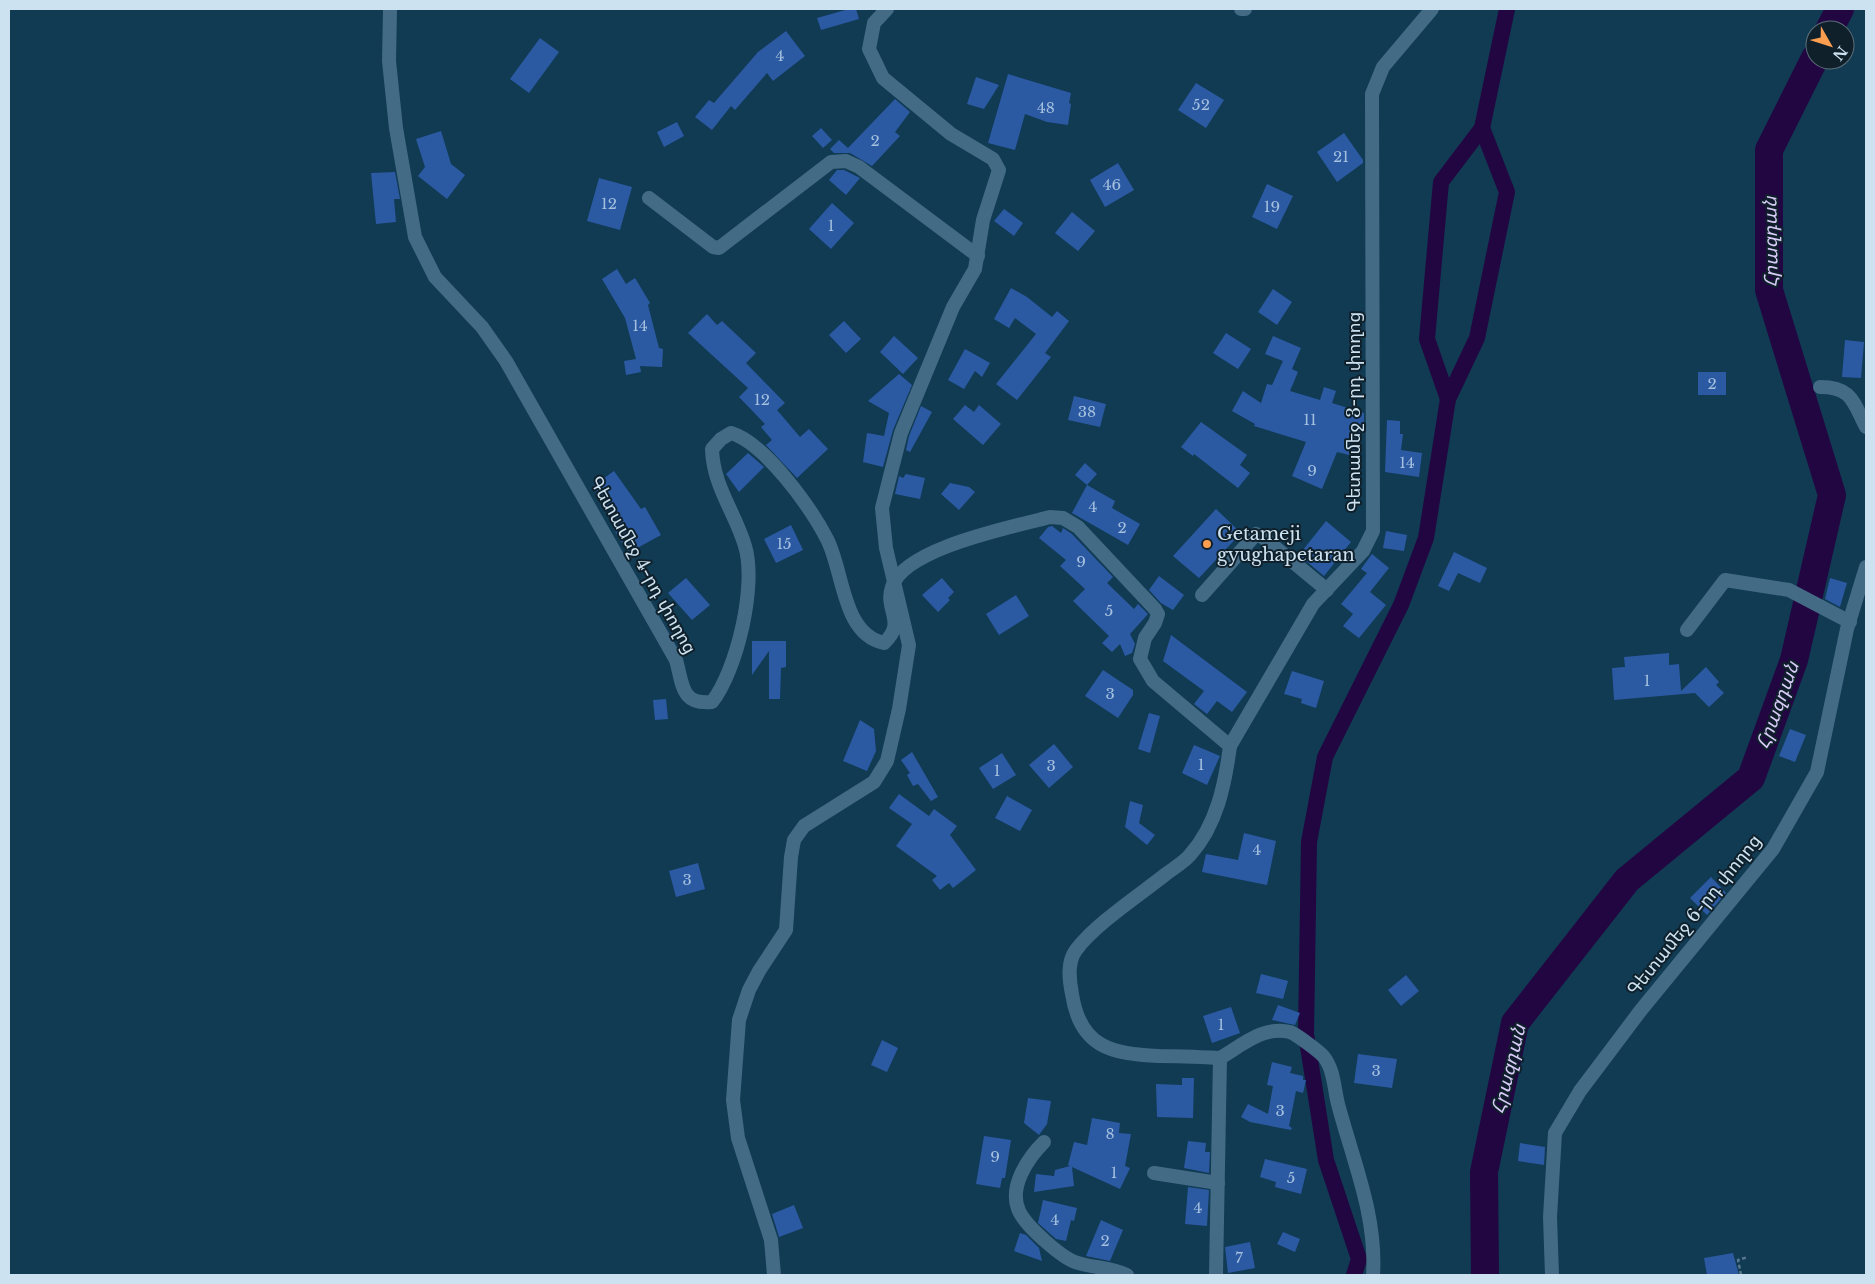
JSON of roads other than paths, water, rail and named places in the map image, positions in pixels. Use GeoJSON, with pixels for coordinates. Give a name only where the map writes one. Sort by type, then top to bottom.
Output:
{"type":"FeatureCollection","features":[{"type":"Feature","properties":{"kind":"street","name":"Գետամեջ 4-րդ փողոց"},"geometry":{"type":"LineString","coordinates":[[390,9],[389,61],[396,128],[414,237],[435,277],[482,327],[506,361],[676,660],[685,692],[690,700],[700,703],[712,702],[723,688],[746,610],[749,588],[746,546],[718,486],[712,465],[712,449],[721,439],[731,433],[741,436],[760,450],[800,500],[827,539],[845,591],[850,612],[859,628],[874,641],[884,643],[894,634],[896,626],[890,593],[894,580]]}},
{"type":"Feature","properties":{"kind":"street"},"geometry":{"type":"LineString","coordinates":[[774,1275],[772,1240],[738,1138],[733,1100],[739,1020],[749,990],[786,930],[794,840],[804,826],[874,782],[887,761],[900,709],[909,644],[886,548],[882,508],[901,433],[953,307],[975,268],[983,220],[999,170],[993,159],[951,134],[883,78],[869,48],[874,23],[887,9]]}},
{"type":"Feature","properties":{"kind":"street","name":"Գետամեջ 3-րդ փողոց"},"geometry":{"type":"LineString","coordinates":[[1220,1058],[1136,1055],[1115,1052],[1095,1042],[1081,1027],[1074,1004],[1068,972],[1075,950],[1104,923],[1190,855],[1208,829],[1219,804],[1230,746],[1313,604],[1362,551],[1373,530],[1372,94],[1383,67],[1432,9]]}},
{"type":"Feature","properties":{"kind":"street"},"geometry":{"type":"LineString","coordinates":[[649,198],[713,247],[719,248],[830,162],[846,161],[884,185],[935,226],[978,256]]}},
{"type":"Feature","properties":{"kind":"street"},"geometry":{"type":"LineString","coordinates":[[1820,387],[1835,387],[1850,396],[1866,427]]}},
{"type":"Feature","properties":{"kind":"street"},"geometry":{"type":"LineString","coordinates":[[894,580],[904,570],[924,558],[968,538],[1050,517],[1062,518],[1078,527],[1158,614],[1155,623],[1145,638],[1140,659],[1153,681],[1230,746]]}},
{"type":"Feature","properties":{"kind":"street"},"geometry":{"type":"LineString","coordinates":[[1202,595],[1256,534],[1264,538],[1327,590]]}},
{"type":"Feature","properties":{"kind":"street","name":"Գետամեջ 6-րդ փողոց"},"geometry":{"type":"LineString","coordinates":[[1552,1275],[1550,1217],[1555,1133],[1580,1091],[1641,1010],[1773,849],[1817,772],[1850,622],[1866,567]]}},
{"type":"Feature","properties":{"kind":"street"},"geometry":{"type":"LineString","coordinates":[[1687,630],[1725,580],[1789,590],[1850,622]]}},
{"type":"Feature","properties":{"kind":"street"},"geometry":{"type":"LineString","coordinates":[[1216,1275],[1220,1058],[1267,1032],[1290,1032],[1323,1055],[1330,1068],[1370,1214],[1373,1237],[1373,1275]]}},
{"type":"Feature","properties":{"kind":"street"},"geometry":{"type":"LineString","coordinates":[[1044,1142],[1030,1156],[1018,1185],[1018,1209],[1024,1219],[1035,1232],[1074,1262],[1116,1270],[1127,1275]]}},
{"type":"Feature","properties":{"kind":"street"},"geometry":{"type":"LineString","coordinates":[[1154,1173],[1218,1183]]}},
{"type":"Feature","properties":{"kind":"waterway"},"geometry":{"type":"LineString","coordinates":[[1448,399],[1427,339],[1441,182],[1482,128],[1507,9]]}},
{"type":"Feature","properties":{"kind":"waterway","name":"Հրազդան"},"geometry":{"type":"LineString","coordinates":[[1834,20],[1840,9]]}},
{"type":"Feature","properties":{"kind":"waterway","name":"Հրազդան"},"geometry":{"type":"LineString","coordinates":[[1485,1275],[1484,1172],[1515,1023],[1627,880],[1751,778],[1794,660],[1832,495],[1769,290],[1769,150],[1809,70]]}},
{"type":"Feature","properties":{"kind":"waterway"},"geometry":{"type":"LineString","coordinates":[[1354,1275],[1359,1259],[1326,1160],[1306,1034],[1309,842],[1325,757],[1401,605],[1426,538],[1448,399],[1477,338],[1507,192],[1482,128]]}},
{"type":"Feature","properties":{"kind":"place","name":"Getameji gyughapetaran"},"geometry":{"type":"Point","coordinates":[1207,544]}}]}
